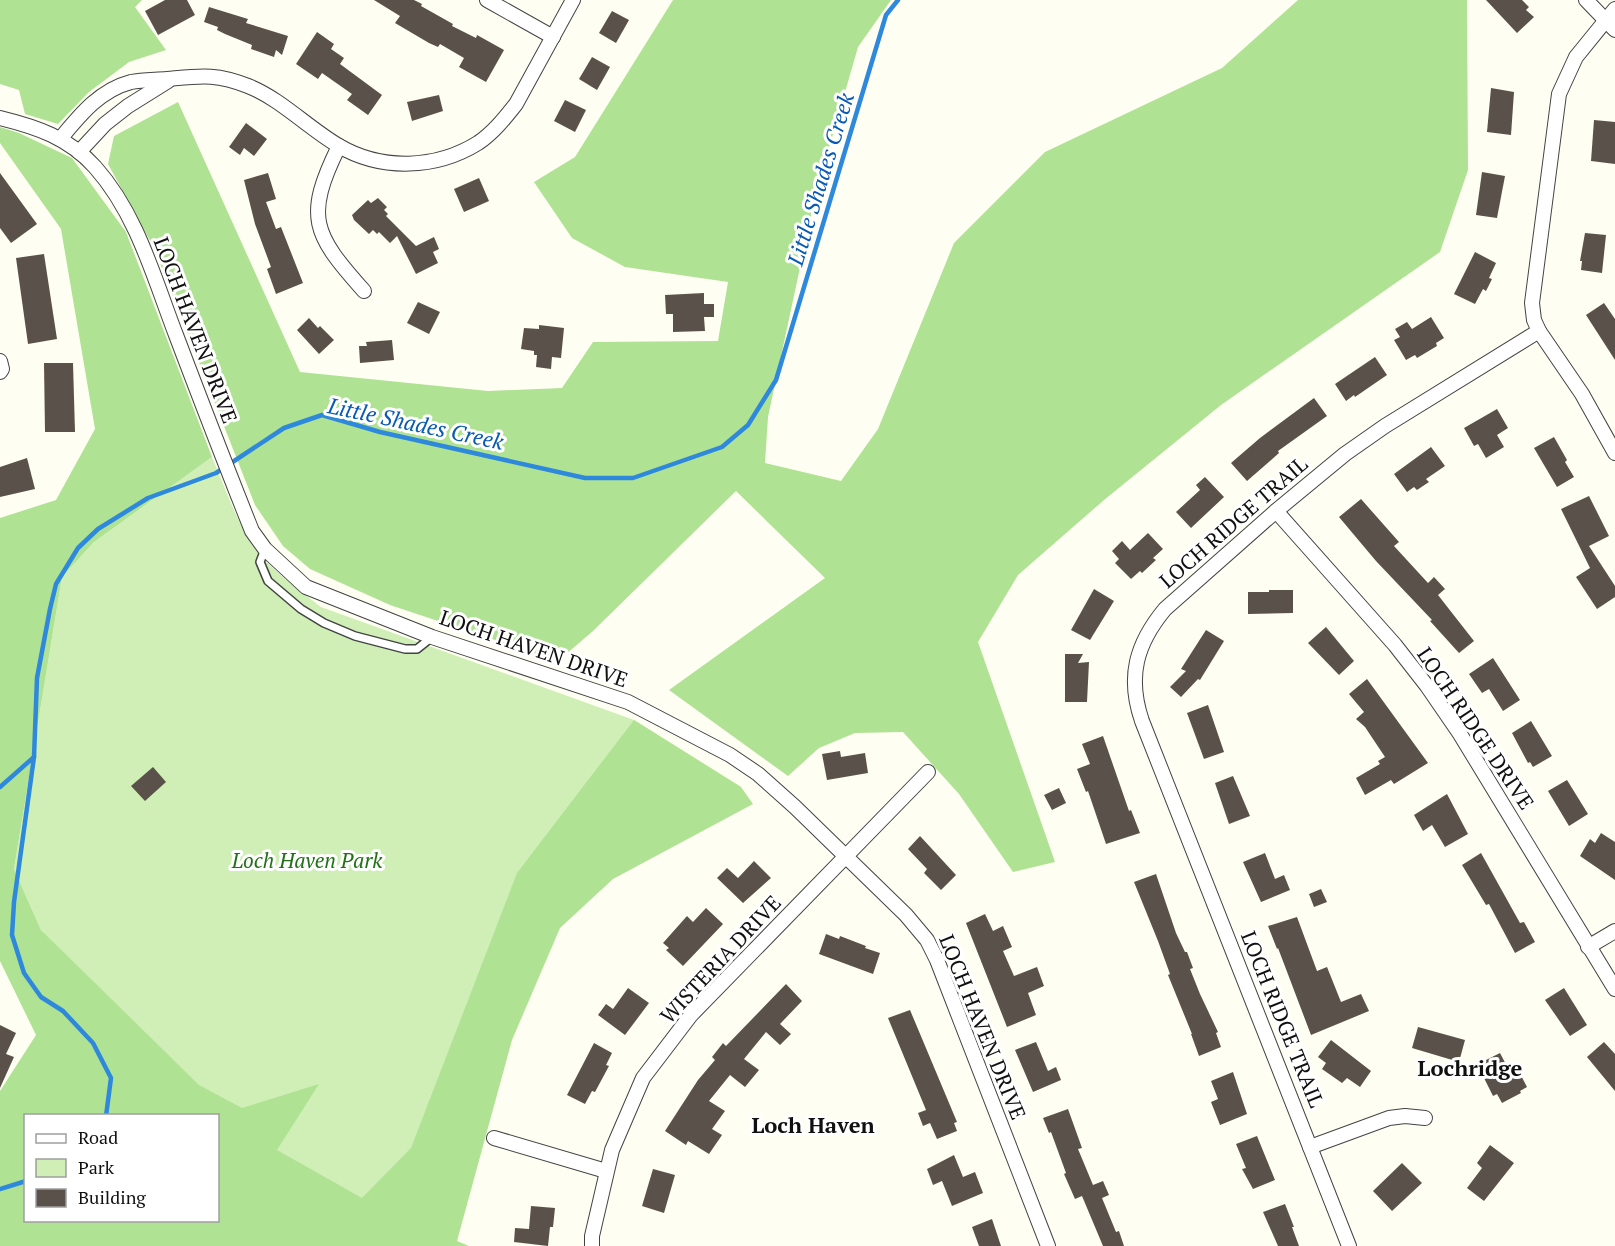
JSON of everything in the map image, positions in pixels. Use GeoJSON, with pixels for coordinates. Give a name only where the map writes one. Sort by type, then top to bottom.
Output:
{"type":"FeatureCollection","features":[{"type":"Feature","properties":{"kind":"street"},"geometry":{"type":"LineString","coordinates":[[487,0],[553,37]]}},
{"type":"Feature","properties":{"kind":"street"},"geometry":{"type":"LineString","coordinates":[[61,138],[82,112],[114,88],[132,82],[195,75],[214,76],[250,86],[339,146],[362,156],[401,164],[434,162],[449,158],[478,142],[516,104],[573,0]]}},
{"type":"Feature","properties":{"kind":"street"},"geometry":{"type":"LineString","coordinates":[[1587,0],[1615,30]]}},
{"type":"Feature","properties":{"kind":"street"},"geometry":{"type":"LineString","coordinates":[[1615,9],[1576,57],[1559,94],[1532,303],[1534,320],[1539,331],[1582,394],[1615,453]]}},
{"type":"Feature","properties":{"kind":"street"},"geometry":{"type":"LineString","coordinates":[[79,152],[105,124],[128,106],[172,79]]}},
{"type":"Feature","properties":{"kind":"street","name":"LOCH HAVEN DRIVE"},"geometry":{"type":"LineString","coordinates":[[0,118],[45,130],[61,138],[95,167],[113,190],[137,235],[252,531],[265,549],[306,587],[432,637],[628,702],[730,755],[758,774],[906,915],[927,940],[937,960],[1048,1246]]}},
{"type":"Feature","properties":{"kind":"street"},"geometry":{"type":"LineString","coordinates":[[339,146],[319,191],[317,211],[326,242],[335,259],[364,291]]}},
{"type":"Feature","properties":{"kind":"street","name":"LOCH RIDGE TRAIL"},"geometry":{"type":"LineString","coordinates":[[1349,1246],[1142,721],[1135,689],[1138,658],[1142,642],[1153,623],[1165,609],[1316,476],[1385,426],[1539,331]]}},
{"type":"Feature","properties":{"kind":"street"},"geometry":{"type":"LineString","coordinates":[[0,361],[2,369],[0,372]]}},
{"type":"Feature","properties":{"kind":"street","name":"LOCH RIDGE DRIVE"},"geometry":{"type":"LineString","coordinates":[[1276,511],[1395,645],[1427,686],[1472,752],[1588,947],[1615,988]]}},
{"type":"Feature","properties":{"kind":"street","name":"WISTERIA DRIVE"},"geometry":{"type":"LineString","coordinates":[[592,1246],[592,1236],[612,1150],[643,1078],[691,1015],[928,772]]}},
{"type":"Feature","properties":{"kind":"street"},"geometry":{"type":"LineString","coordinates":[[1588,947],[1615,931]]}},
{"type":"Feature","properties":{"kind":"street"},"geometry":{"type":"LineString","coordinates":[[1311,1147],[1389,1118],[1405,1116],[1425,1118]]}},
{"type":"Feature","properties":{"kind":"street"},"geometry":{"type":"LineString","coordinates":[[494,1138],[606,1171]]}},
{"type":"Feature","properties":{"kind":"lane"},"geometry":{"type":"LineString","coordinates":[[265,549],[260,562],[268,581],[301,609],[324,624],[356,636],[405,649],[417,649],[432,637]]}},
{"type":"Feature","properties":{"kind":"green space"},"geometry":{"type":"Polygon","coordinates":[[[0,0],[142,0],[135,7],[166,50],[129,62],[89,92],[58,124],[25,114],[19,90],[0,84],[0,0]]]}},
{"type":"Feature","properties":{"kind":"green space"},"geometry":{"type":"Polygon","coordinates":[[[673,0],[891,0],[858,47],[816,193],[768,417],[765,463],[841,481],[878,429],[954,243],[1045,152],[1222,68],[1298,0],[1467,0],[1468,170],[1440,252],[1221,405],[1104,500],[1018,575],[978,642],[1055,862],[1013,872],[959,794],[903,732],[855,733],[819,748],[788,776],[669,690],[825,578],[736,491],[593,631],[558,661],[390,605],[310,569],[283,546],[255,505],[154,248],[108,164],[114,136],[178,102],[300,372],[488,391],[562,388],[593,342],[718,341],[728,282],[625,267],[572,238],[534,182],[575,157],[673,0]]]}},
{"type":"Feature","properties":{"kind":"green space"},"geometry":{"type":"Polygon","coordinates":[[[0,127],[19,133],[72,158],[126,232],[212,457],[94,542],[62,577],[14,869],[41,930],[199,1085],[242,1108],[319,1084],[277,1150],[362,1198],[411,1148],[517,873],[634,720],[741,787],[753,804],[613,879],[560,928],[512,1040],[457,1241],[469,1246],[0,1246],[0,1091],[36,1035],[0,961],[0,518],[56,500],[95,429],[61,229],[0,143],[0,127]]]}},
{"type":"Feature","properties":{"kind":"green space","name":"Loch Haven Park"},"geometry":{"type":"Polygon","coordinates":[[[212,457],[239,521],[256,550],[283,577],[321,607],[634,720],[741,787],[568,895],[409,1235],[219,1117],[219,1114],[216,1114],[41,930],[14,869],[62,577],[94,542],[212,457]]]}},
{"type":"Feature","properties":{"kind":"building"},"geometry":{"type":"Polygon","coordinates":[[[165,0],[187,0],[195,15],[158,35],[145,11],[165,0]]]}},
{"type":"Feature","properties":{"kind":"building"},"geometry":{"type":"Polygon","coordinates":[[[374,0],[414,0],[453,24],[452,26],[476,38],[477,35],[504,50],[486,82],[459,67],[464,58],[440,44],[438,47],[429,43],[395,23],[400,16],[374,0]]]}},
{"type":"Feature","properties":{"kind":"building"},"geometry":{"type":"Polygon","coordinates":[[[1486,0],[1522,0],[1529,7],[1526,10],[1534,17],[1517,33],[1486,0]]]}},
{"type":"Feature","properties":{"kind":"building"},"geometry":{"type":"Polygon","coordinates":[[[209,7],[248,19],[246,23],[288,36],[282,55],[276,50],[274,57],[251,49],[252,45],[204,22],[209,7]]]}},
{"type":"Feature","properties":{"kind":"building"},"geometry":{"type":"Polygon","coordinates":[[[612,11],[629,20],[616,43],[599,33],[612,11]]]}},
{"type":"Feature","properties":{"kind":"building"},"geometry":{"type":"Polygon","coordinates":[[[317,32],[334,44],[331,49],[344,58],[340,64],[382,95],[368,115],[347,100],[352,94],[322,73],[318,79],[296,64],[317,32]]]}},
{"type":"Feature","properties":{"kind":"building"},"geometry":{"type":"Polygon","coordinates":[[[592,57],[610,67],[597,90],[579,79],[592,57]]]}},
{"type":"Feature","properties":{"kind":"building"},"geometry":{"type":"Polygon","coordinates":[[[1491,88],[1514,92],[1511,135],[1487,132],[1491,88]]]}},
{"type":"Feature","properties":{"kind":"building"},"geometry":{"type":"Polygon","coordinates":[[[439,95],[443,111],[412,121],[407,102],[439,95]]]}},
{"type":"Feature","properties":{"kind":"building"},"geometry":{"type":"Polygon","coordinates":[[[565,100],[586,110],[575,132],[554,121],[565,100]]]}},
{"type":"Feature","properties":{"kind":"building"},"geometry":{"type":"Polygon","coordinates":[[[1594,120],[1615,122],[1615,164],[1591,161],[1594,120]]]}},
{"type":"Feature","properties":{"kind":"building"},"geometry":{"type":"Polygon","coordinates":[[[246,123],[267,139],[254,156],[244,148],[240,155],[229,147],[246,123]]]}},
{"type":"Feature","properties":{"kind":"building"},"geometry":{"type":"Polygon","coordinates":[[[1482,172],[1505,176],[1497,218],[1476,215],[1482,172]]]}},
{"type":"Feature","properties":{"kind":"building"},"geometry":{"type":"Polygon","coordinates":[[[0,173],[37,224],[11,243],[0,228],[0,173]]]}},
{"type":"Feature","properties":{"kind":"building"},"geometry":{"type":"Polygon","coordinates":[[[268,173],[276,199],[266,202],[276,229],[281,227],[303,283],[276,294],[267,269],[271,267],[255,224],[244,180],[268,173]]]}},
{"type":"Feature","properties":{"kind":"building"},"geometry":{"type":"Polygon","coordinates":[[[479,178],[489,201],[464,212],[454,189],[479,178]]]}},
{"type":"Feature","properties":{"kind":"building"},"geometry":{"type":"Polygon","coordinates":[[[378,198],[387,207],[384,210],[388,214],[386,216],[416,246],[434,237],[439,249],[433,252],[438,263],[416,274],[397,236],[390,243],[379,232],[377,234],[373,230],[369,234],[354,220],[352,215],[368,200],[371,203],[378,198]]]}},
{"type":"Feature","properties":{"kind":"building"},"geometry":{"type":"Polygon","coordinates":[[[1585,233],[1606,235],[1602,273],[1581,270],[1582,261],[1580,261],[1585,233]]]}},
{"type":"Feature","properties":{"kind":"building"},"geometry":{"type":"Polygon","coordinates":[[[1475,252],[1496,263],[1486,291],[1483,289],[1475,304],[1454,294],[1475,252]]]}},
{"type":"Feature","properties":{"kind":"building"},"geometry":{"type":"Polygon","coordinates":[[[44,254],[57,339],[28,344],[16,258],[44,254]]]}},
{"type":"Feature","properties":{"kind":"building"},"geometry":{"type":"Polygon","coordinates":[[[704,293],[704,304],[714,304],[714,317],[704,317],[705,331],[673,332],[673,314],[666,314],[665,295],[704,293]]]}},
{"type":"Feature","properties":{"kind":"building"},"geometry":{"type":"Polygon","coordinates":[[[418,302],[440,312],[429,334],[407,323],[418,302]]]}},
{"type":"Feature","properties":{"kind":"building"},"geometry":{"type":"Polygon","coordinates":[[[1604,303],[1615,319],[1615,360],[1586,315],[1604,303]]]}},
{"type":"Feature","properties":{"kind":"building"},"geometry":{"type":"Polygon","coordinates":[[[1431,317],[1444,338],[1436,343],[1437,346],[1417,358],[1415,355],[1406,360],[1394,340],[1400,337],[1395,329],[1407,322],[1412,329],[1431,317]]]}},
{"type":"Feature","properties":{"kind":"building"},"geometry":{"type":"Polygon","coordinates":[[[309,318],[334,340],[319,354],[297,330],[309,318]]]}},
{"type":"Feature","properties":{"kind":"building"},"geometry":{"type":"Polygon","coordinates":[[[539,325],[564,328],[561,358],[552,357],[551,369],[536,367],[537,355],[534,355],[534,351],[521,349],[524,328],[539,329],[539,325]]]}},
{"type":"Feature","properties":{"kind":"building"},"geometry":{"type":"Polygon","coordinates":[[[392,340],[394,360],[360,363],[359,346],[367,346],[366,342],[392,340]]]}},
{"type":"Feature","properties":{"kind":"building"},"geometry":{"type":"Polygon","coordinates":[[[1375,357],[1387,375],[1346,401],[1335,384],[1375,357]]]}},
{"type":"Feature","properties":{"kind":"building"},"geometry":{"type":"Polygon","coordinates":[[[44,363],[73,363],[75,432],[45,432],[44,363]]]}},
{"type":"Feature","properties":{"kind":"building"},"geometry":{"type":"Polygon","coordinates":[[[1314,398],[1327,416],[1278,451],[1279,453],[1247,481],[1231,463],[1260,438],[1314,398]]]}},
{"type":"Feature","properties":{"kind":"building"},"geometry":{"type":"Polygon","coordinates":[[[1497,409],[1508,428],[1497,435],[1504,447],[1486,458],[1478,444],[1474,446],[1464,428],[1497,409]]]}},
{"type":"Feature","properties":{"kind":"building"},"geometry":{"type":"Polygon","coordinates":[[[1554,437],[1574,477],[1557,487],[1534,448],[1554,437]]]}},
{"type":"Feature","properties":{"kind":"building"},"geometry":{"type":"Polygon","coordinates":[[[1431,447],[1445,466],[1426,479],[1429,482],[1417,490],[1414,487],[1407,492],[1394,474],[1431,447]]]}},
{"type":"Feature","properties":{"kind":"building"},"geometry":{"type":"Polygon","coordinates":[[[27,458],[35,489],[0,497],[0,467],[27,458]]]}},
{"type":"Feature","properties":{"kind":"building"},"geometry":{"type":"Polygon","coordinates":[[[1205,477],[1224,497],[1191,528],[1176,512],[1200,490],[1196,485],[1205,477]]]}},
{"type":"Feature","properties":{"kind":"building"},"geometry":{"type":"Polygon","coordinates":[[[1589,496],[1609,536],[1589,546],[1615,586],[1615,597],[1597,609],[1576,577],[1590,568],[1561,509],[1589,496]]]}},
{"type":"Feature","properties":{"kind":"building"},"geometry":{"type":"Polygon","coordinates":[[[1361,499],[1399,542],[1394,546],[1428,583],[1434,577],[1445,589],[1438,595],[1474,641],[1459,653],[1339,517],[1361,499]]]}},
{"type":"Feature","properties":{"kind":"building"},"geometry":{"type":"Polygon","coordinates":[[[1148,533],[1163,549],[1153,558],[1156,560],[1142,573],[1140,571],[1131,579],[1115,563],[1119,559],[1112,551],[1122,541],[1130,550],[1148,533]]]}},
{"type":"Feature","properties":{"kind":"building"},"geometry":{"type":"Polygon","coordinates":[[[1094,589],[1114,601],[1090,640],[1071,630],[1094,589]]]}},
{"type":"Feature","properties":{"kind":"building"},"geometry":{"type":"Polygon","coordinates":[[[1269,590],[1293,590],[1293,613],[1248,614],[1248,592],[1269,592],[1269,590]]]}},
{"type":"Feature","properties":{"kind":"building"},"geometry":{"type":"Polygon","coordinates":[[[1326,627],[1354,661],[1339,675],[1308,643],[1326,627]]]}},
{"type":"Feature","properties":{"kind":"building"},"geometry":{"type":"Polygon","coordinates":[[[1206,630],[1224,641],[1200,680],[1198,679],[1181,697],[1170,687],[1186,671],[1181,669],[1206,630]]]}},
{"type":"Feature","properties":{"kind":"building"},"geometry":{"type":"Polygon","coordinates":[[[1065,654],[1083,654],[1078,663],[1089,662],[1087,702],[1065,702],[1065,654]]]}},
{"type":"Feature","properties":{"kind":"building"},"geometry":{"type":"Polygon","coordinates":[[[1493,658],[1520,700],[1503,711],[1489,689],[1482,693],[1469,674],[1493,658]]]}},
{"type":"Feature","properties":{"kind":"building"},"geometry":{"type":"Polygon","coordinates":[[[1367,679],[1428,763],[1394,784],[1391,780],[1365,795],[1356,778],[1380,764],[1378,761],[1385,757],[1365,727],[1356,719],[1364,712],[1349,694],[1367,679]]]}},
{"type":"Feature","properties":{"kind":"building"},"geometry":{"type":"Polygon","coordinates":[[[1208,705],[1224,752],[1204,759],[1187,713],[1208,705]]]}},
{"type":"Feature","properties":{"kind":"building"},"geometry":{"type":"Polygon","coordinates":[[[1531,721],[1552,756],[1533,767],[1530,762],[1528,763],[1512,733],[1531,721]]]}},
{"type":"Feature","properties":{"kind":"building"},"geometry":{"type":"Polygon","coordinates":[[[1103,736],[1129,811],[1131,810],[1140,833],[1106,844],[1088,791],[1086,792],[1077,769],[1090,764],[1082,744],[1103,736]]]}},
{"type":"Feature","properties":{"kind":"building"},"geometry":{"type":"Polygon","coordinates":[[[840,751],[841,757],[865,753],[868,773],[827,780],[822,754],[840,751]]]}},
{"type":"Feature","properties":{"kind":"building"},"geometry":{"type":"Polygon","coordinates":[[[153,767],[166,782],[145,801],[131,786],[153,767]]]}},
{"type":"Feature","properties":{"kind":"building"},"geometry":{"type":"Polygon","coordinates":[[[1233,776],[1250,816],[1229,824],[1215,783],[1233,776]]]}},
{"type":"Feature","properties":{"kind":"building"},"geometry":{"type":"Polygon","coordinates":[[[1567,780],[1588,814],[1569,826],[1548,791],[1567,780]]]}},
{"type":"Feature","properties":{"kind":"building"},"geometry":{"type":"Polygon","coordinates":[[[1059,788],[1066,803],[1052,810],[1044,795],[1059,788]]]}},
{"type":"Feature","properties":{"kind":"building"},"geometry":{"type":"Polygon","coordinates":[[[1447,794],[1468,834],[1445,847],[1432,825],[1423,831],[1414,815],[1447,794]]]}},
{"type":"Feature","properties":{"kind":"building"},"geometry":{"type":"Polygon","coordinates":[[[1601,833],[1615,842],[1615,880],[1580,856],[1590,839],[1595,843],[1601,833]]]}},
{"type":"Feature","properties":{"kind":"building"},"geometry":{"type":"Polygon","coordinates":[[[920,836],[956,875],[941,890],[924,873],[927,869],[908,849],[920,836]]]}},
{"type":"Feature","properties":{"kind":"building"},"geometry":{"type":"Polygon","coordinates":[[[1265,853],[1275,879],[1284,875],[1290,890],[1261,902],[1243,862],[1265,853]]]}},
{"type":"Feature","properties":{"kind":"building"},"geometry":{"type":"Polygon","coordinates":[[[1481,853],[1520,923],[1524,922],[1535,942],[1515,953],[1489,904],[1486,905],[1462,865],[1481,853]]]}},
{"type":"Feature","properties":{"kind":"building"},"geometry":{"type":"Polygon","coordinates":[[[754,861],[771,878],[743,903],[717,878],[727,868],[738,878],[754,861]]]}},
{"type":"Feature","properties":{"kind":"building"},"geometry":{"type":"Polygon","coordinates":[[[1156,874],[1176,933],[1193,968],[1190,969],[1218,1032],[1216,1033],[1221,1047],[1199,1056],[1168,975],[1170,974],[1158,941],[1134,882],[1156,874]]]}},
{"type":"Feature","properties":{"kind":"building"},"geometry":{"type":"Polygon","coordinates":[[[1321,889],[1327,902],[1314,907],[1309,894],[1321,889]]]}},
{"type":"Feature","properties":{"kind":"building"},"geometry":{"type":"Polygon","coordinates":[[[706,908],[723,924],[683,966],[666,950],[669,948],[663,943],[687,916],[693,922],[706,908]]]}},
{"type":"Feature","properties":{"kind":"building"},"geometry":{"type":"Polygon","coordinates":[[[985,914],[993,931],[1003,926],[1012,947],[1003,951],[1014,976],[1037,967],[1044,986],[1028,993],[1036,1015],[1007,1027],[966,923],[985,914]]]}},
{"type":"Feature","properties":{"kind":"building"},"geometry":{"type":"Polygon","coordinates":[[[1297,917],[1317,971],[1327,967],[1341,1002],[1361,994],[1369,1011],[1311,1035],[1268,926],[1297,917]]]}},
{"type":"Feature","properties":{"kind":"building"},"geometry":{"type":"Polygon","coordinates":[[[826,934],[839,939],[840,936],[880,953],[873,974],[819,954],[826,934]]]}},
{"type":"Feature","properties":{"kind":"building"},"geometry":{"type":"Polygon","coordinates":[[[786,984],[802,1001],[780,1024],[791,1034],[780,1045],[766,1032],[744,1059],[759,1070],[745,1087],[730,1075],[709,1101],[725,1111],[712,1129],[722,1135],[709,1154],[688,1141],[686,1145],[665,1131],[698,1080],[715,1060],[712,1057],[723,1043],[726,1046],[786,984]]]}},
{"type":"Feature","properties":{"kind":"building"},"geometry":{"type":"Polygon","coordinates":[[[628,988],[649,1003],[625,1035],[598,1015],[606,1004],[613,1009],[628,988]]]}},
{"type":"Feature","properties":{"kind":"building"},"geometry":{"type":"Polygon","coordinates":[[[1564,988],[1587,1025],[1570,1036],[1545,1000],[1564,988]]]}},
{"type":"Feature","properties":{"kind":"building"},"geometry":{"type":"Polygon","coordinates":[[[910,1010],[957,1122],[954,1123],[957,1131],[937,1139],[930,1123],[923,1126],[918,1113],[926,1110],[888,1018],[910,1010]]]}},
{"type":"Feature","properties":{"kind":"building"},"geometry":{"type":"Polygon","coordinates":[[[0,1025],[16,1033],[6,1054],[14,1057],[0,1088],[0,1025]]]}},
{"type":"Feature","properties":{"kind":"building"},"geometry":{"type":"Polygon","coordinates":[[[1418,1027],[1465,1040],[1459,1062],[1412,1048],[1418,1027]]]}},
{"type":"Feature","properties":{"kind":"building"},"geometry":{"type":"Polygon","coordinates":[[[1331,1040],[1371,1071],[1360,1087],[1347,1078],[1342,1083],[1322,1069],[1326,1063],[1318,1057],[1331,1040]]]}},
{"type":"Feature","properties":{"kind":"building"},"geometry":{"type":"Polygon","coordinates":[[[1036,1042],[1048,1071],[1056,1067],[1061,1080],[1033,1092],[1015,1050],[1036,1042]]]}},
{"type":"Feature","properties":{"kind":"building"},"geometry":{"type":"Polygon","coordinates":[[[1604,1042],[1615,1054],[1615,1091],[1587,1057],[1604,1042]]]}},
{"type":"Feature","properties":{"kind":"building"},"geometry":{"type":"Polygon","coordinates":[[[594,1043],[612,1053],[606,1065],[609,1066],[595,1092],[592,1091],[585,1104],[567,1095],[594,1043]]]}},
{"type":"Feature","properties":{"kind":"building"},"geometry":{"type":"Polygon","coordinates":[[[1500,1053],[1511,1074],[1518,1070],[1527,1087],[1520,1091],[1521,1093],[1502,1103],[1497,1094],[1493,1096],[1480,1063],[1500,1053]]]}},
{"type":"Feature","properties":{"kind":"building"},"geometry":{"type":"Polygon","coordinates":[[[1233,1072],[1247,1114],[1220,1125],[1211,1102],[1218,1099],[1211,1081],[1233,1072]]]}},
{"type":"Feature","properties":{"kind":"building"},"geometry":{"type":"Polygon","coordinates":[[[1068,1109],[1082,1148],[1078,1149],[1093,1185],[1103,1181],[1109,1195],[1102,1198],[1124,1246],[1103,1246],[1082,1196],[1075,1199],[1064,1174],[1066,1173],[1051,1132],[1049,1133],[1043,1118],[1068,1109]]]}},
{"type":"Feature","properties":{"kind":"building"},"geometry":{"type":"Polygon","coordinates":[[[1257,1136],[1275,1180],[1253,1189],[1242,1169],[1246,1168],[1236,1144],[1257,1136]]]}},
{"type":"Feature","properties":{"kind":"building"},"geometry":{"type":"Polygon","coordinates":[[[1490,1145],[1514,1163],[1484,1201],[1467,1188],[1482,1168],[1477,1163],[1490,1145]]]}},
{"type":"Feature","properties":{"kind":"building"},"geometry":{"type":"Polygon","coordinates":[[[954,1155],[963,1177],[975,1172],[983,1193],[952,1206],[942,1181],[933,1185],[927,1169],[954,1155]]]}},
{"type":"Feature","properties":{"kind":"building"},"geometry":{"type":"Polygon","coordinates":[[[1402,1163],[1422,1183],[1392,1211],[1373,1191],[1402,1163]]]}},
{"type":"Feature","properties":{"kind":"building"},"geometry":{"type":"Polygon","coordinates":[[[653,1169],[675,1175],[664,1213],[642,1206],[653,1169]]]}},
{"type":"Feature","properties":{"kind":"building"},"geometry":{"type":"Polygon","coordinates":[[[1285,1204],[1299,1246],[1278,1246],[1263,1212],[1285,1204]]]}},
{"type":"Feature","properties":{"kind":"building"},"geometry":{"type":"Polygon","coordinates":[[[531,1206],[555,1208],[548,1246],[514,1242],[515,1228],[529,1229],[531,1206]]]}},
{"type":"Feature","properties":{"kind":"building"},"geometry":{"type":"Polygon","coordinates":[[[992,1219],[1001,1246],[979,1246],[972,1227],[992,1219]]]}},
{"type":"Feature","properties":{"kind":"waterway","name":"Little Shades Creek"},"geometry":{"type":"LineString","coordinates":[[106,1114],[111,1078],[93,1043],[63,1011],[41,997],[24,973],[12,935],[14,902],[34,757],[37,678],[56,584],[78,548],[98,529],[148,498],[216,473],[284,428],[322,415],[380,432],[585,478],[633,478],[722,447],[748,425],[776,380],[886,15],[898,0]]}},
{"type":"Feature","properties":{"kind":"waterway"},"geometry":{"type":"LineString","coordinates":[[0,787],[34,757]]}},
{"type":"Feature","properties":{"kind":"waterway","name":"Little Shades Creek"},"geometry":{"type":"LineString","coordinates":[[0,1189],[24,1182]]}},
{"type":"Feature","properties":{"kind":"district","name":"Lochridge"},"geometry":{"type":"Point","coordinates":[1470,1067]}},
{"type":"Feature","properties":{"kind":"district","name":"Loch Haven"},"geometry":{"type":"Point","coordinates":[813,1124]}}]}
